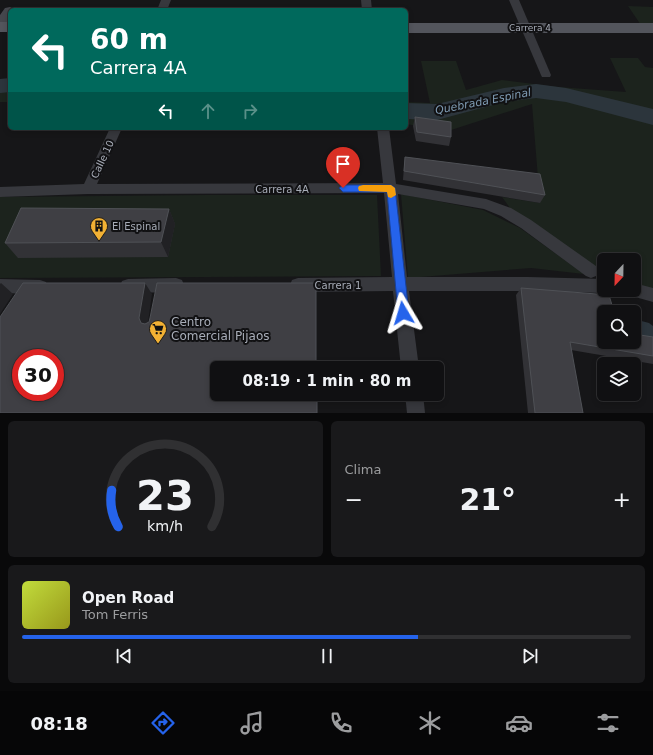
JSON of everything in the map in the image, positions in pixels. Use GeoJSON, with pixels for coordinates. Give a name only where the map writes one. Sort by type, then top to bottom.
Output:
{"type":"FeatureCollection","features":[{"type":"Feature","properties":{"kind":"main road","name":"Carrera 4"},"geometry":{"type":"LineString","coordinates":[[408,28],[653,28]]}},
{"type":"Feature","properties":{"kind":"street"},"geometry":{"type":"LineString","coordinates":[[12,8],[19,0]]}},
{"type":"Feature","properties":{"kind":"street"},"geometry":{"type":"LineString","coordinates":[[514,0],[546,75]]}},
{"type":"Feature","properties":{"kind":"street"},"geometry":{"type":"LineString","coordinates":[[0,23],[8,13]]}},
{"type":"Feature","properties":{"kind":"street","name":"Calle 10"},"geometry":{"type":"LineString","coordinates":[[88,189],[115,130]]}},
{"type":"Feature","properties":{"kind":"street"},"geometry":{"type":"LineString","coordinates":[[383,130],[391,188],[400,286],[409,361]]}},
{"type":"Feature","properties":{"kind":"street","name":"Carrera 4A"},"geometry":{"type":"LineString","coordinates":[[0,192],[88,189],[391,188],[486,204],[526,224],[591,271]]}},
{"type":"Feature","properties":{"kind":"street","name":"Carrera 1"},"geometry":{"type":"LineString","coordinates":[[285,286],[400,286],[540,283],[597,286]]}},
{"type":"Feature","properties":{"kind":"street"},"geometry":{"type":"LineString","coordinates":[[0,286],[25,293],[52,286]]}},
{"type":"Feature","properties":{"kind":"street"},"geometry":{"type":"LineString","coordinates":[[113,286],[189,286]]}},
{"type":"Feature","properties":{"kind":"street"},"geometry":{"type":"LineString","coordinates":[[641,292],[653,295]]}},
{"type":"Feature","properties":{"kind":"street"},"geometry":{"type":"LineString","coordinates":[[415,401],[416,413]]}},
{"type":"Feature","properties":{"kind":"shaded area"},"geometry":{"type":"Polygon","coordinates":[[[628,6],[653,7],[653,28],[643,28],[628,6]]]}},
{"type":"Feature","properties":{"kind":"shaded area"},"geometry":{"type":"Polygon","coordinates":[[[610,58],[638,58],[645,67],[653,68],[653,290],[641,287],[641,253],[597,253],[597,269],[510,208],[502,197],[540,203],[532,104],[448,131],[408,124],[408,102],[430,103],[421,61],[456,61],[466,90],[502,80],[558,87],[626,92],[610,58]]]}},
{"type":"Feature","properties":{"kind":"shaded area"},"geometry":{"type":"Polygon","coordinates":[[[8,79],[8,102],[0,102],[0,80],[8,79]]]}},
{"type":"Feature","properties":{"kind":"shaded area"},"geometry":{"type":"Polygon","coordinates":[[[401,194],[483,210],[520,228],[584,274],[531,268],[408,278],[401,194]]]}},
{"type":"Feature","properties":{"kind":"shaded area"},"geometry":{"type":"Polygon","coordinates":[[[377,195],[381,276],[0,278],[0,197],[377,195]]]}},
{"type":"Feature","properties":{"kind":"shaded area"},"geometry":{"type":"Polygon","coordinates":[[[641,321],[653,326],[653,343],[641,342],[641,321]]]}},
{"type":"Feature","properties":{"kind":"building"},"geometry":{"type":"Polygon","coordinates":[[[415,117],[451,122],[451,137],[417,132],[415,117]]]}},
{"type":"Feature","properties":{"kind":"building"},"geometry":{"type":"Polygon","coordinates":[[[405,157],[540,174],[545,195],[404,171],[405,157]]]}},
{"type":"Feature","properties":{"kind":"building"},"geometry":{"type":"Polygon","coordinates":[[[21,208],[169,209],[161,242],[5,243],[21,208]]]}},
{"type":"Feature","properties":{"kind":"building","name":"Centro Comercial Pijaos"},"geometry":{"type":"Polygon","coordinates":[[[23,283],[145,283],[139,318],[141,323],[145,324],[149,322],[157,283],[316,283],[316,361],[210,361],[210,401],[317,401],[317,413],[0,413],[0,317],[23,283]]]}},
{"type":"Feature","properties":{"kind":"building"},"geometry":{"type":"Polygon","coordinates":[[[521,288],[597,294],[597,297],[610,297],[612,305],[597,305],[597,347],[570,342],[583,413],[535,413],[521,288]]]}},
{"type":"Feature","properties":{"kind":"building"},"geometry":{"type":"Polygon","coordinates":[[[641,335],[653,337],[653,356],[612,349],[641,349],[641,335]]]}},
{"type":"Feature","properties":{"kind":"waterway","name":"Quebrada Espinal"},"geometry":{"type":"LineString","coordinates":[[0,86],[8,85]]}},
{"type":"Feature","properties":{"kind":"waterway","name":"Quebrada Espinal"},"geometry":{"type":"LineString","coordinates":[[408,111],[437,112],[504,95],[536,91],[566,95],[653,117]]}},
{"type":"Feature","properties":{"kind":"slow traffic"},"geometry":{"type":"LineString","coordinates":[[363,188],[391,188],[391,195]]}},
{"type":"Feature","properties":{"kind":"place","name":"El Espinal"},"geometry":{"type":"Point","coordinates":[99,241]}},
{"type":"Feature","properties":{"kind":"place","name":"Centro Comercial Pijaos"},"geometry":{"type":"Point","coordinates":[158,344]}},
{"type":"Feature","properties":{"kind":"route"},"geometry":{"type":"LineString","coordinates":[[343,188],[391,188],[403,313]]}}]}
